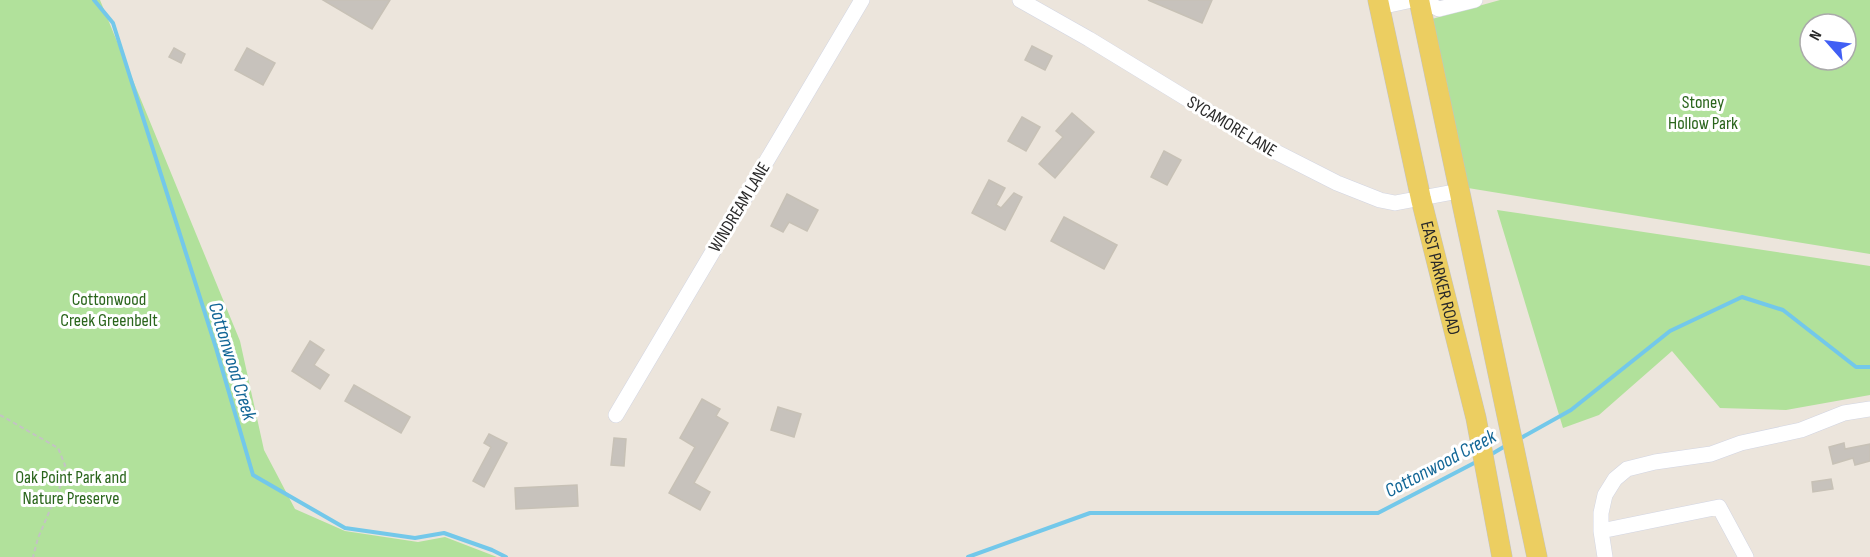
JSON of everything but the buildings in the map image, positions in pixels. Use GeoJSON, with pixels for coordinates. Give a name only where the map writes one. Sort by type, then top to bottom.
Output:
{"type":"FeatureCollection","features":[{"type":"Feature","properties":{"kind":"main road","name":"EAST PARKER ROAD"},"geometry":{"type":"LineString","coordinates":[[1420,0],[1537,557]]}},
{"type":"Feature","properties":{"kind":"main road","name":"EAST PARKER ROAD"},"geometry":{"type":"LineString","coordinates":[[1379,4],[1421,199],[1476,418],[1502,557]]}},
{"type":"Feature","properties":{"kind":"street","name":"WINDREAM LANE"},"geometry":{"type":"LineString","coordinates":[[616,415],[862,0]]}},
{"type":"Feature","properties":{"kind":"street","name":"SYCAMORE LANE"},"geometry":{"type":"LineString","coordinates":[[1020,0],[1308,170],[1380,200],[1395,203],[1459,191]]}},
{"type":"Feature","properties":{"kind":"street"},"geometry":{"type":"LineString","coordinates":[[1379,4],[1412,0]]}},
{"type":"Feature","properties":{"kind":"street"},"geometry":{"type":"LineString","coordinates":[[1420,0],[1439,9],[1475,0]]}},
{"type":"Feature","properties":{"kind":"street"},"geometry":{"type":"LineString","coordinates":[[1605,557],[1601,513],[1605,495],[1615,479],[1627,469],[1655,462],[1712,454],[1741,443],[1801,430],[1844,413],[1870,409]]}},
{"type":"Feature","properties":{"kind":"street"},"geometry":{"type":"LineString","coordinates":[[1601,531],[1719,507],[1746,557]]}},
{"type":"Feature","properties":{"kind":"path"},"geometry":{"type":"LineString","coordinates":[[0,415],[58,448],[64,465],[62,482],[38,538],[33,557]]}},
{"type":"Feature","properties":{"kind":"green space","name":"Cottonwood Creek Greenbelt"},"geometry":{"type":"Polygon","coordinates":[[[0,0],[100,0],[240,341],[264,450],[295,509],[345,531],[418,542],[445,537],[497,557],[0,557],[0,0]]]}},
{"type":"Feature","properties":{"kind":"green space","name":"Stoney Hollow Park"},"geometry":{"type":"Polygon","coordinates":[[[1500,0],[1870,0],[1870,254],[1468,188],[1432,19],[1500,0]]]}},
{"type":"Feature","properties":{"kind":"green space"},"geometry":{"type":"Polygon","coordinates":[[[1497,210],[1870,266],[1870,395],[1786,410],[1720,408],[1672,351],[1599,415],[1563,428],[1497,210]]]}},
{"type":"Feature","properties":{"kind":"waterway","name":"Cottonwood Creek"},"geometry":{"type":"LineString","coordinates":[[94,0],[113,23],[216,348],[253,475],[345,528],[415,538],[444,533],[506,557]]}},
{"type":"Feature","properties":{"kind":"waterway","name":"Cottonwood Creek"},"geometry":{"type":"LineString","coordinates":[[1519,439],[1571,410],[1670,331],[1742,297],[1783,310],[1856,367],[1870,367]]}},
{"type":"Feature","properties":{"kind":"waterway","name":"Cottonwood Creek"},"geometry":{"type":"LineString","coordinates":[[1490,455],[1507,445]]}},
{"type":"Feature","properties":{"kind":"waterway","name":"Cottonwood Creek"},"geometry":{"type":"LineString","coordinates":[[968,557],[1090,513],[1378,513],[1478,461]]}},
{"type":"Feature","properties":{"kind":"park label","name":"Oak Point Park and Nature Preserve"},"geometry":{"type":"Point","coordinates":[71,487]}}]}
